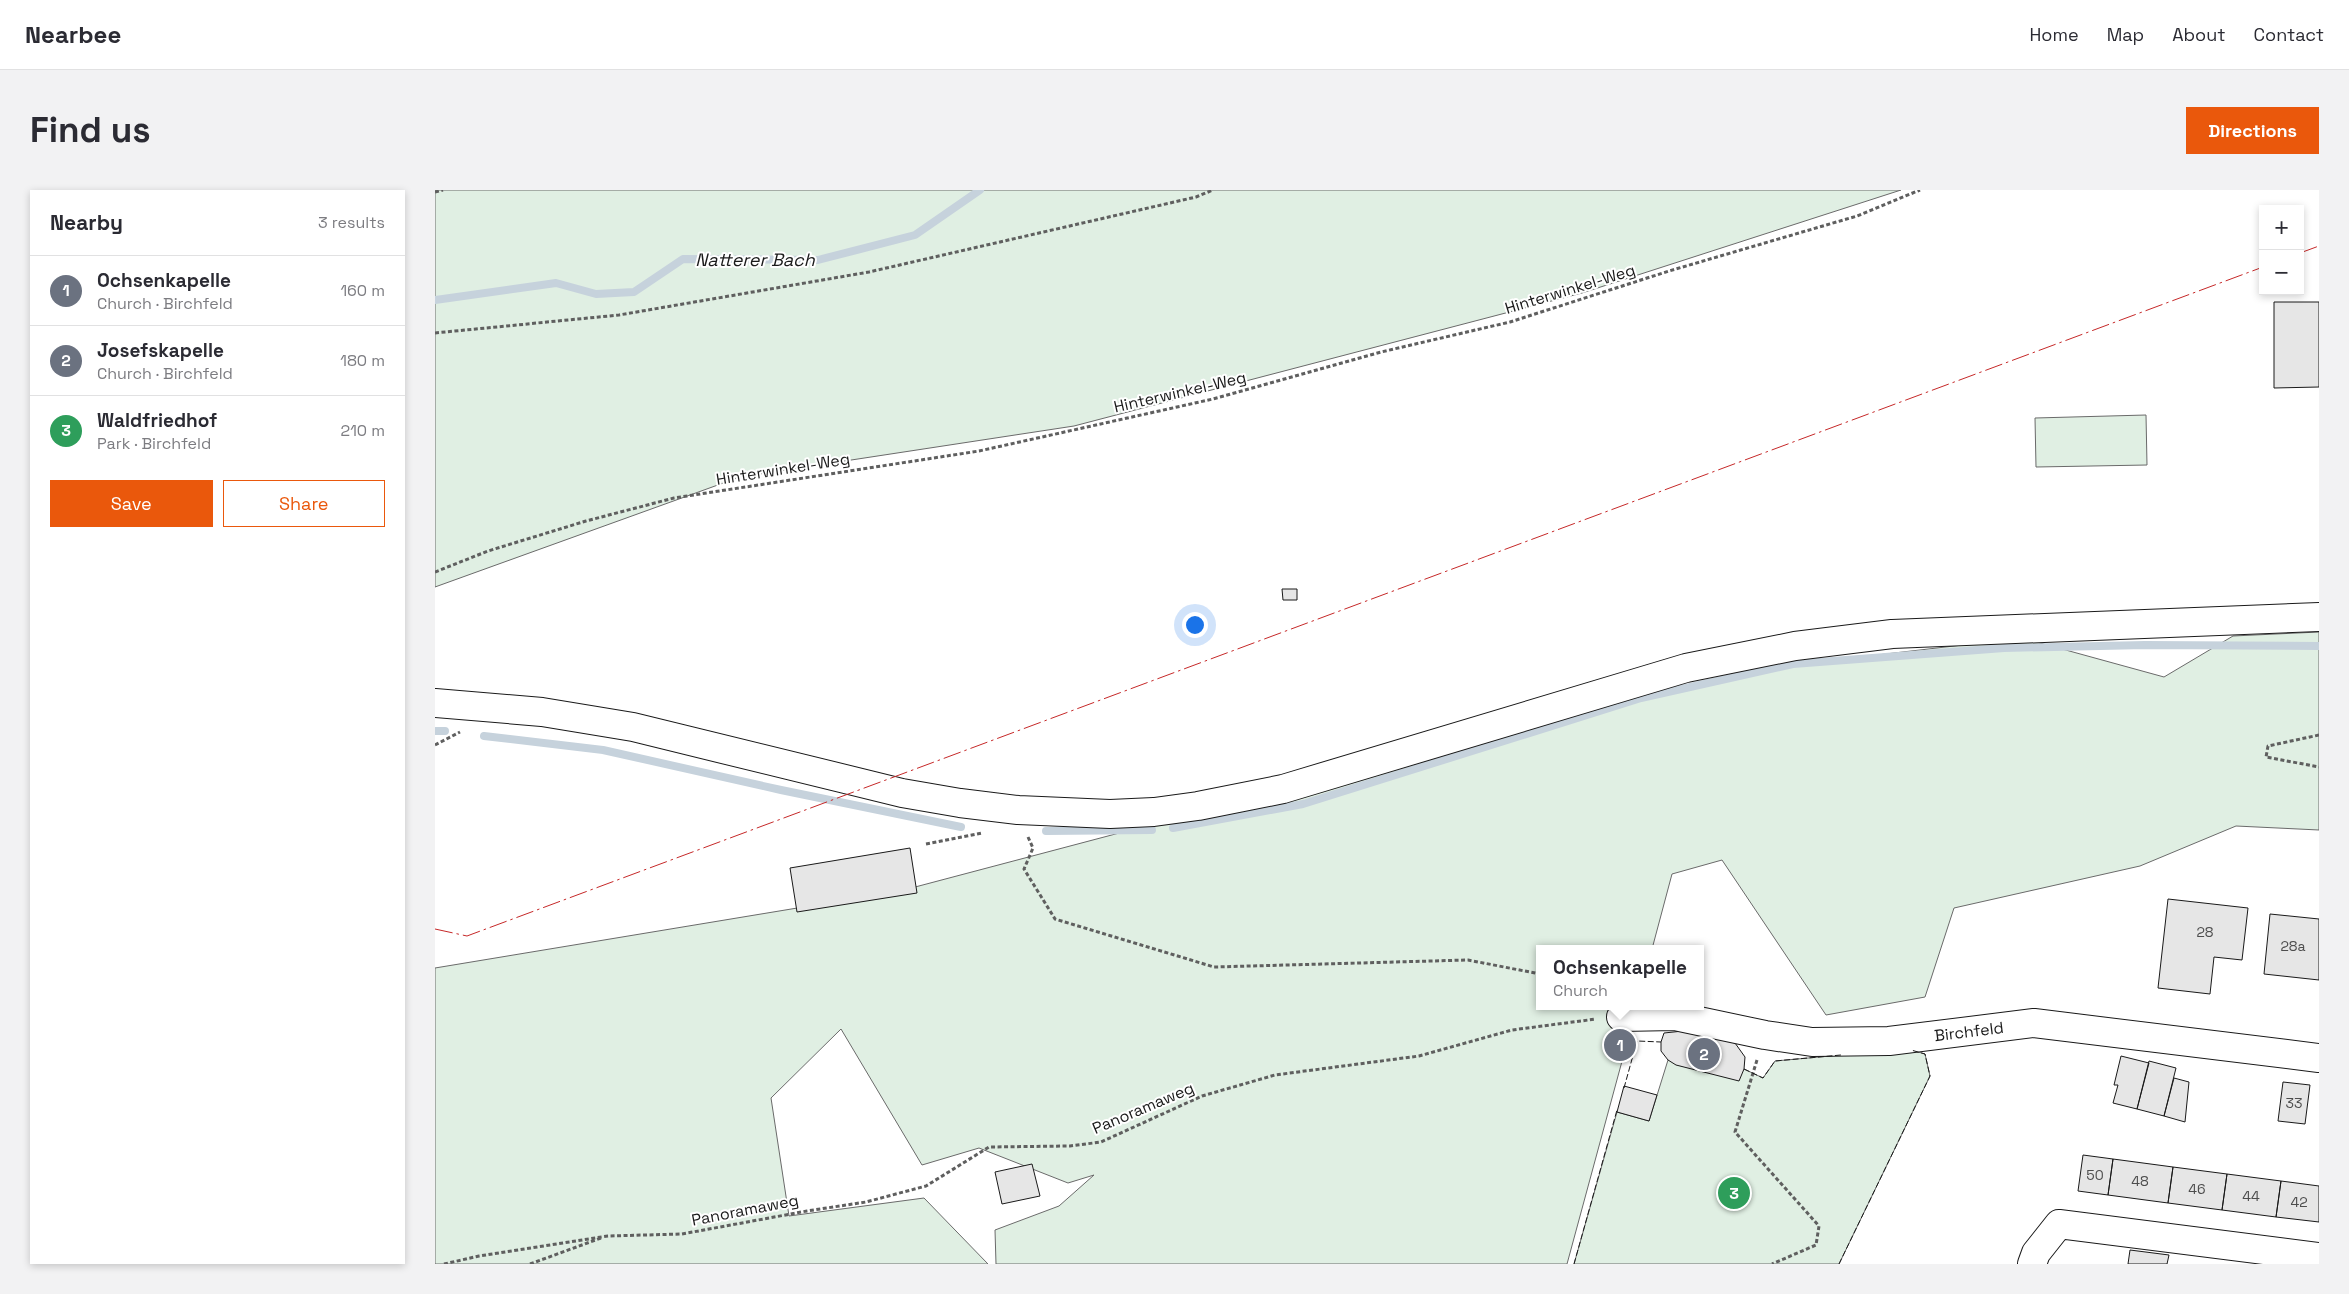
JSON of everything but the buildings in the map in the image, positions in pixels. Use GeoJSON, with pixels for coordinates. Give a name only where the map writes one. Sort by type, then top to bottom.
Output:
{"type":"FeatureCollection","features":[{"type":"Feature","properties":{"kind":"main road"},"geometry":{"type":"LineString","coordinates":[[435,703],[494,707],[590,718],[676,736],[902,793],[960,803],[1018,810],[1110,814],[1154,812],[1240,798],[1333,776],[1686,668],[1795,646],[1892,634],[2319,617]]}},
{"type":"Feature","properties":{"kind":"main road","name":"Birchfeld"},"geometry":{"type":"LineString","coordinates":[[1621,1017],[1675,1016],[1765,1036],[1812,1042],[1889,1041],[2034,1023],[2319,1058]]}},
{"type":"Feature","properties":{"kind":"main road"},"geometry":{"type":"LineString","coordinates":[[2032,1264],[2036,1253],[2059,1224],[2194,1253],[2319,1257]]}},
{"type":"Feature","properties":{"kind":"path"},"geometry":{"type":"LineString","coordinates":[[435,192],[443,190]]}},
{"type":"Feature","properties":{"kind":"path"},"geometry":{"type":"LineString","coordinates":[[435,332],[619,315],[869,272],[1196,197],[1213,190]]}},
{"type":"Feature","properties":{"kind":"path","name":"Hinterwinkel-Weg"},"geometry":{"type":"LineString","coordinates":[[435,572],[488,551],[586,521],[674,498],[979,451],[1213,399],[1381,352],[1510,322],[1669,271],[1857,216],[1919,190]]}},
{"type":"Feature","properties":{"kind":"path"},"geometry":{"type":"LineString","coordinates":[[2319,735],[2268,746],[2267,757],[2319,767]]}},
{"type":"Feature","properties":{"kind":"path"},"geometry":{"type":"LineString","coordinates":[[1018,810],[1033,848],[1024,869],[1055,919],[1214,966],[1468,960],[1536,973]]}},
{"type":"Feature","properties":{"kind":"path","name":"Panoramaweg"},"geometry":{"type":"LineString","coordinates":[[444,1264],[479,1256],[609,1236],[682,1234],[807,1210],[866,1202],[926,1186],[989,1147],[1070,1146],[1101,1142],[1202,1096],[1275,1075],[1419,1056],[1512,1030],[1621,1017]]}},
{"type":"Feature","properties":{"kind":"path"},"geometry":{"type":"LineString","coordinates":[[1765,1036],[1735,1132],[1819,1226],[1817,1245],[1772,1264]]}},
{"type":"Feature","properties":{"kind":"path"},"geometry":{"type":"LineString","coordinates":[[530,1264],[609,1236]]}},
{"type":"Feature","properties":{"kind":"green space"},"geometry":{"type":"Polygon","coordinates":[[[435,190],[1901,190],[1582,293],[1074,426],[740,477],[435,587],[435,190]]]}},
{"type":"Feature","properties":{"kind":"green space"},"geometry":{"type":"Polygon","coordinates":[[[2146,415],[2147,465],[2036,467],[2035,418],[2146,415]]]}},
{"type":"Feature","properties":{"kind":"green space"},"geometry":{"type":"Polygon","coordinates":[[[2319,632],[2319,830],[2236,826],[2140,866],[1954,908],[1925,997],[1826,1015],[1722,860],[1672,874],[1653,945],[1536,945],[1536,1010],[1636,1010],[1567,1264],[996,1264],[995,1230],[1059,1206],[1094,1175],[1068,1183],[979,1148],[922,1165],[841,1029],[771,1098],[789,1216],[924,1198],[988,1264],[435,1264],[435,968],[900,891],[1641,695],[1792,665],[2022,638],[2164,677],[2233,636],[2319,632]]]}},
{"type":"Feature","properties":{"kind":"green space"},"geometry":{"type":"Polygon","coordinates":[[[1908,1049],[1925,1054],[1930,1076],[1839,1264],[1574,1264],[1617,1112],[1649,1121],[1668,1060],[1744,1069],[1763,1078],[1775,1061],[1908,1049]]]}},
{"type":"Feature","properties":{"kind":"waterway","name":"Natterer Bach"},"geometry":{"type":"LineString","coordinates":[[435,300],[556,283],[596,294],[634,292],[683,259],[818,260],[915,235],[980,190]]}},
{"type":"Feature","properties":{"kind":"waterway"},"geometry":{"type":"LineString","coordinates":[[1173,828],[1303,804],[1641,698],[1793,664],[2004,648],[2145,645],[2319,646]]}},
{"type":"Feature","properties":{"kind":"waterway"},"geometry":{"type":"LineString","coordinates":[[435,731],[445,731]]}},
{"type":"Feature","properties":{"kind":"waterway"},"geometry":{"type":"LineString","coordinates":[[484,736],[603,750],[781,790],[961,827]]}},
{"type":"Feature","properties":{"kind":"waterway"},"geometry":{"type":"LineString","coordinates":[[1046,831],[1152,830]]}},
{"type":"Feature","properties":{"kind":"fence"},"geometry":{"type":"LineString","coordinates":[[1624,1088],[1637,1041],[1661,1042]]}},
{"type":"Feature","properties":{"kind":"fence"},"geometry":{"type":"LineString","coordinates":[[1839,1264],[1930,1076],[1925,1054],[1911,1050]]}},
{"type":"Feature","properties":{"kind":"fence"},"geometry":{"type":"LineString","coordinates":[[1744,1069],[1763,1078],[1775,1061],[1841,1055]]}},
{"type":"Feature","properties":{"kind":"fence"},"geometry":{"type":"LineString","coordinates":[[1574,1264],[1617,1110]]}},
{"type":"Feature","properties":{"kind":"power"},"geometry":{"type":"LineString","coordinates":[[2304,252],[2319,246]]}},
{"type":"Feature","properties":{"kind":"power"},"geometry":{"type":"LineString","coordinates":[[435,929],[467,936],[2259,268]]}},
{"type":"Feature","properties":{"kind":"place","name":"Ochsenkapelle"},"geometry":{"type":"Point","coordinates":[1620,1045]}},
{"type":"Feature","properties":{"kind":"place","name":"Josefskapelle"},"geometry":{"type":"Point","coordinates":[1704,1054]}},
{"type":"Feature","properties":{"kind":"place","name":"Waldfriedhof"},"geometry":{"type":"Point","coordinates":[1734,1193]}}]}
